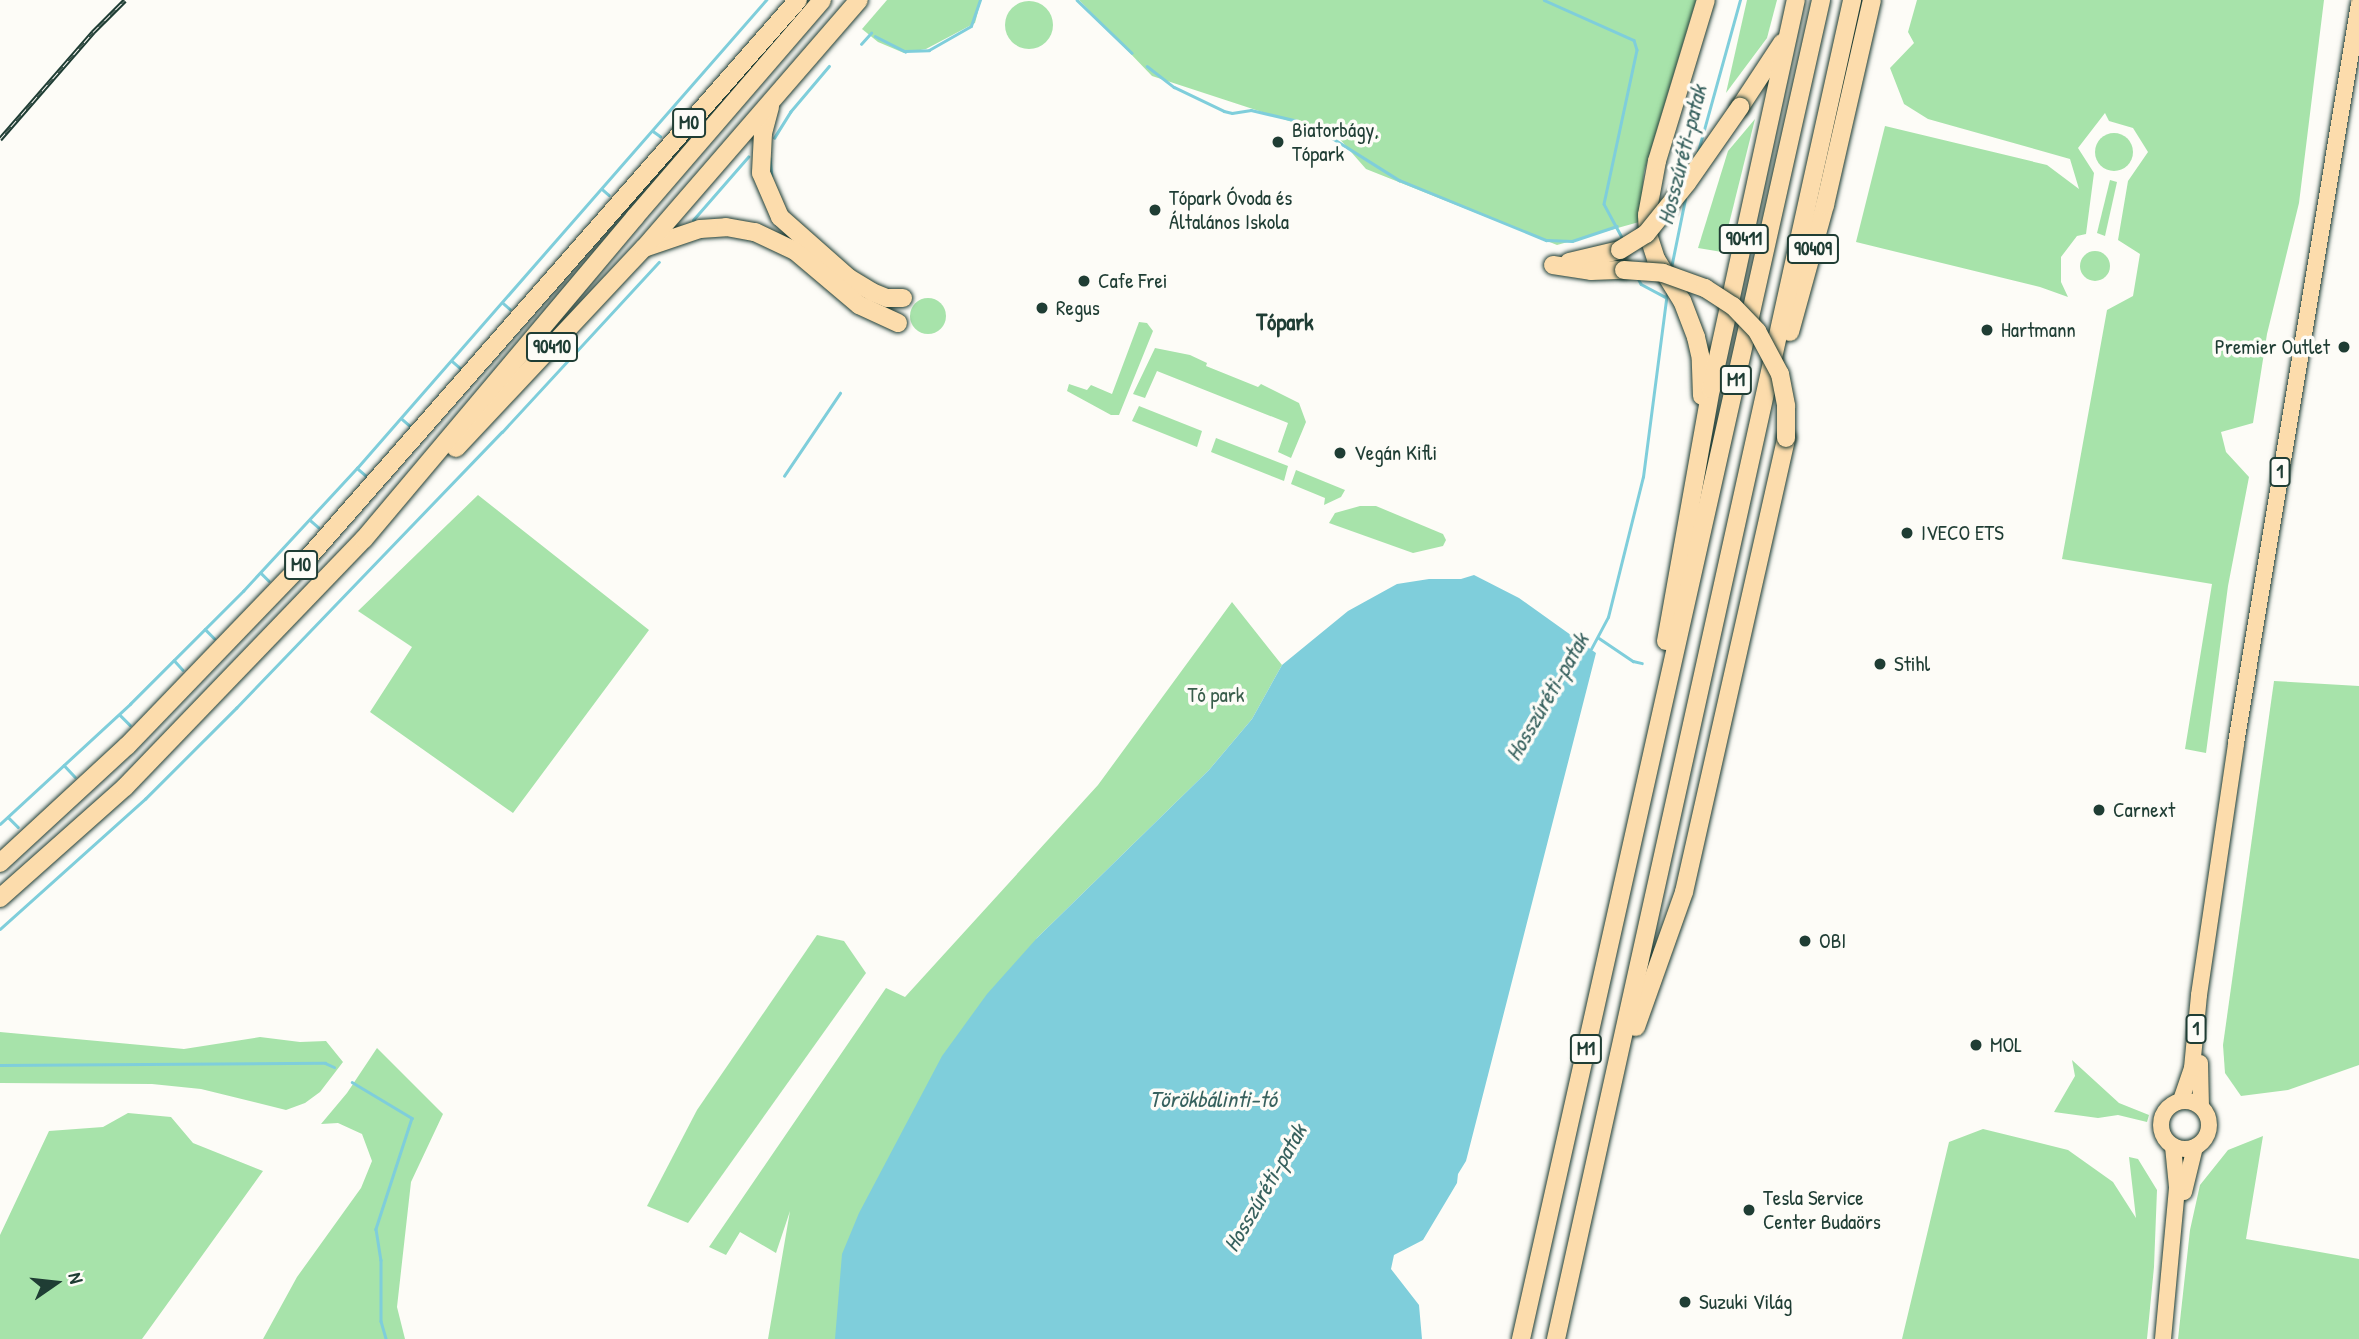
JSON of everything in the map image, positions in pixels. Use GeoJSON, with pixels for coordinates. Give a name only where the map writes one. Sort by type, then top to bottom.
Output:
{"type":"FeatureCollection","features":[{"type":"Feature","properties":{"kind":"highway","name":"M0"},"geometry":{"type":"LineString","coordinates":[[0,863],[127,746],[307,559],[798,0]]}},
{"type":"Feature","properties":{"kind":"highway","name":"M0"},"geometry":{"type":"LineString","coordinates":[[0,898],[125,787],[364,539],[822,0]]}},
{"type":"Feature","properties":{"kind":"highway","name":"90410"},"geometry":{"type":"LineString","coordinates":[[364,539],[392,517],[644,248],[859,0]]}},
{"type":"Feature","properties":{"kind":"highway"},"geometry":{"type":"LineString","coordinates":[[1700,450],[1701,359],[1682,301],[1656,259],[1648,234],[1648,194],[1706,0]]}},
{"type":"Feature","properties":{"kind":"highway","name":"90411"},"geometry":{"type":"LineString","coordinates":[[1650,760],[1667,629],[1700,450],[1796,0]]}},
{"type":"Feature","properties":{"kind":"highway","name":"M1"},"geometry":{"type":"LineString","coordinates":[[1521,1339],[1821,0]]}},
{"type":"Feature","properties":{"kind":"highway","name":"M1"},"geometry":{"type":"LineString","coordinates":[[1556,1339],[1609,1110],[1852,0]]}},
{"type":"Feature","properties":{"kind":"highway","name":"90409"},"geometry":{"type":"LineString","coordinates":[[1758,428],[1776,382],[1825,205],[1872,0]]}},
{"type":"Feature","properties":{"kind":"highway"},"geometry":{"type":"LineString","coordinates":[[1609,1110],[1684,892],[1724,702],[1786,438],[1786,406],[1780,374],[1757,331],[1732,306],[1705,288],[1663,273],[1591,271],[1553,265],[1598,258],[1620,250],[1646,233],[1687,183],[1790,28]]}},
{"type":"Feature","properties":{"kind":"highway"},"geometry":{"type":"LineString","coordinates":[[771,102],[763,133],[761,173],[766,190],[780,216],[849,278],[872,292],[903,298]]}},
{"type":"Feature","properties":{"kind":"highway"},"geometry":{"type":"LineString","coordinates":[[644,248],[700,229],[726,227],[755,232],[795,251],[859,305],[898,323]]}},
{"type":"Feature","properties":{"kind":"main road","name":"1"},"geometry":{"type":"LineString","coordinates":[[2163,1339],[2177,1187],[2173,1146],[2165,1139],[2160,1122],[2168,1107],[2181,1100],[2192,1068],[2236,743],[2359,4]]}},
{"type":"Feature","properties":{"kind":"main road","name":"1"},"geometry":{"type":"LineString","coordinates":[[2172,1260],[2195,1147],[2206,1137],[2209,1126],[2201,1106],[2200,1072],[2207,956]]}},
{"type":"Feature","properties":{"kind":"main road"},"geometry":{"type":"LineString","coordinates":[[2181,1100],[2201,1106]]}},
{"type":"Feature","properties":{"kind":"main road"},"geometry":{"type":"LineString","coordinates":[[2173,1146],[2184,1149],[2195,1147]]}},
{"type":"Feature","properties":{"kind":"green space"},"geometry":{"type":"Polygon","coordinates":[[[887,0],[981,0],[975,23],[926,49],[904,53],[878,42],[862,29],[887,0]]]}},
{"type":"Feature","properties":{"kind":"green space"},"geometry":{"type":"Polygon","coordinates":[[[1079,0],[1696,0],[1644,172],[1639,222],[1557,245],[1366,169],[1338,137],[1152,76],[1079,0]]]}},
{"type":"Feature","properties":{"kind":"green space"},"geometry":{"type":"Polygon","coordinates":[[[1747,0],[1777,0],[1767,38],[1726,93],[1747,0]]]}},
{"type":"Feature","properties":{"kind":"green space"},"geometry":{"type":"Polygon","coordinates":[[[1917,0],[2324,0],[2299,203],[2267,334],[2253,423],[2221,432],[2226,452],[2249,477],[2228,586],[2206,753],[2185,749],[2212,584],[2062,559],[2107,310],[2133,296],[2140,254],[2118,240],[2128,181],[2148,152],[2133,128],[2109,121],[2105,113],[2078,148],[2094,173],[2086,234],[2077,236],[2061,257],[2061,282],[2068,297],[2040,287],[1856,242],[1885,126],[2047,165],[2079,189],[2070,159],[1928,119],[1904,104],[1890,68],[1914,43],[1908,32],[1917,0]]]}},
{"type":"Feature","properties":{"kind":"green space"},"geometry":{"type":"Polygon","coordinates":[[[1029,1],[1046,8],[1053,25],[1046,42],[1029,49],[1012,42],[1005,25],[1012,8],[1029,1]]]}},
{"type":"Feature","properties":{"kind":"green space"},"geometry":{"type":"Polygon","coordinates":[[[1755,119],[1722,252],[1698,248],[1728,151],[1755,119]]]}},
{"type":"Feature","properties":{"kind":"green space"},"geometry":{"type":"Polygon","coordinates":[[[2114,133],[2128,138],[2133,152],[2128,166],[2114,171],[2100,166],[2095,152],[2100,138],[2114,133]]]}},
{"type":"Feature","properties":{"kind":"green space"},"geometry":{"type":"Polygon","coordinates":[[[2110,180],[2117,182],[2105,236],[2097,233],[2110,180]]]}},
{"type":"Feature","properties":{"kind":"green space"},"geometry":{"type":"Polygon","coordinates":[[[2095,251],[2106,255],[2110,266],[2106,277],[2095,281],[2084,277],[2080,266],[2084,255],[2095,251]]]}},
{"type":"Feature","properties":{"kind":"green space"},"geometry":{"type":"Polygon","coordinates":[[[928,298],[941,303],[946,316],[941,329],[928,334],[915,329],[910,316],[915,303],[928,298]]]}},
{"type":"Feature","properties":{"kind":"green space"},"geometry":{"type":"Polygon","coordinates":[[[1139,322],[1147,323],[1153,331],[1119,415],[1111,415],[1067,391],[1069,384],[1087,390],[1091,385],[1112,394],[1139,322]]]}},
{"type":"Feature","properties":{"kind":"green space"},"geometry":{"type":"Polygon","coordinates":[[[1155,348],[1190,355],[1207,363],[1206,366],[1258,387],[1261,384],[1299,403],[1306,422],[1291,458],[1278,452],[1288,423],[1157,371],[1145,398],[1133,394],[1155,348]]]}},
{"type":"Feature","properties":{"kind":"green space"},"geometry":{"type":"Polygon","coordinates":[[[1139,406],[1202,431],[1197,447],[1132,421],[1139,406]]]}},
{"type":"Feature","properties":{"kind":"green space"},"geometry":{"type":"Polygon","coordinates":[[[1216,438],[1288,466],[1284,481],[1211,452],[1216,438]]]}},
{"type":"Feature","properties":{"kind":"green space"},"geometry":{"type":"Polygon","coordinates":[[[1296,470],[1345,490],[1341,497],[1324,505],[1325,498],[1291,484],[1296,470]]]}},
{"type":"Feature","properties":{"kind":"green space"},"geometry":{"type":"Polygon","coordinates":[[[478,495],[649,630],[513,813],[370,712],[412,647],[358,611],[478,495]]]}},
{"type":"Feature","properties":{"kind":"green space"},"geometry":{"type":"Polygon","coordinates":[[[1360,506],[1376,506],[1443,534],[1446,540],[1443,546],[1413,553],[1329,523],[1335,513],[1360,506]]]}},
{"type":"Feature","properties":{"kind":"green space","name":"Tó park"},"geometry":{"type":"Polygon","coordinates":[[[1232,602],[1282,665],[1252,719],[1209,770],[1037,938],[838,1339],[768,1339],[790,1211],[776,1253],[740,1232],[726,1255],[709,1247],[886,988],[905,997],[1098,785],[1232,602]]]}},
{"type":"Feature","properties":{"kind":"green space"},"geometry":{"type":"Polygon","coordinates":[[[2274,681],[2359,686],[2359,1065],[2288,1090],[2241,1096],[2225,1073],[2223,1045],[2274,681]]]}},
{"type":"Feature","properties":{"kind":"green space"},"geometry":{"type":"Polygon","coordinates":[[[817,935],[844,941],[866,973],[688,1223],[647,1206],[697,1110],[817,935]]]}},
{"type":"Feature","properties":{"kind":"green space"},"geometry":{"type":"Polygon","coordinates":[[[0,1032],[184,1049],[260,1037],[300,1042],[326,1041],[343,1062],[320,1092],[305,1103],[286,1110],[201,1089],[152,1084],[0,1083],[0,1032]]]}},
{"type":"Feature","properties":{"kind":"green space"},"geometry":{"type":"Polygon","coordinates":[[[377,1048],[443,1114],[411,1182],[397,1307],[405,1339],[263,1339],[297,1277],[361,1188],[372,1161],[362,1134],[338,1123],[321,1124],[347,1093],[377,1048]]]}},
{"type":"Feature","properties":{"kind":"green space"},"geometry":{"type":"Polygon","coordinates":[[[2072,1060],[2119,1103],[2149,1115],[2147,1122],[2118,1115],[2098,1118],[2054,1112],[2075,1076],[2072,1060]]]}},
{"type":"Feature","properties":{"kind":"green space"},"geometry":{"type":"Polygon","coordinates":[[[128,1113],[171,1117],[193,1143],[263,1171],[142,1339],[0,1339],[0,1235],[49,1131],[103,1127],[128,1113]]]}},
{"type":"Feature","properties":{"kind":"green space"},"geometry":{"type":"Polygon","coordinates":[[[1983,1129],[2068,1150],[2113,1182],[2136,1218],[2129,1157],[2138,1159],[2157,1190],[2154,1267],[2147,1339],[1902,1339],[1949,1142],[1983,1129]]]}},
{"type":"Feature","properties":{"kind":"green space"},"geometry":{"type":"Polygon","coordinates":[[[2263,1136],[2246,1239],[2359,1259],[2359,1339],[2178,1339],[2190,1230],[2200,1185],[2228,1150],[2263,1136]]]}},
{"type":"Feature","properties":{"kind":"water","name":"Törökbálinti-tó"},"geometry":{"type":"Polygon","coordinates":[[[1474,575],[1519,598],[1596,653],[1466,1161],[1458,1174],[1457,1183],[1423,1240],[1394,1255],[1391,1269],[1419,1305],[1422,1339],[835,1339],[842,1254],[859,1213],[942,1056],[987,994],[1037,938],[1209,770],[1252,719],[1282,665],[1348,611],[1397,584],[1429,579],[1461,579],[1474,575]]]}},
{"type":"Feature","properties":{"kind":"waterway"},"geometry":{"type":"LineString","coordinates":[[0,824],[130,704],[243,591],[357,468],[766,0]]}},
{"type":"Feature","properties":{"kind":"waterway"},"geometry":{"type":"LineString","coordinates":[[875,36],[905,51],[929,50],[971,26],[980,0]]}},
{"type":"Feature","properties":{"kind":"waterway"},"geometry":{"type":"LineString","coordinates":[[1077,0],[1132,53]]}},
{"type":"Feature","properties":{"kind":"waterway"},"geometry":{"type":"LineString","coordinates":[[1544,0],[1634,40],[1637,50],[1604,204],[1624,241]]}},
{"type":"Feature","properties":{"kind":"waterway","name":"Hosszúréti-patak"},"geometry":{"type":"LineString","coordinates":[[1697,155],[1740,0]]}},
{"type":"Feature","properties":{"kind":"waterway"},"geometry":{"type":"LineString","coordinates":[[861,44],[871,33]]}},
{"type":"Feature","properties":{"kind":"waterway"},"geometry":{"type":"LineString","coordinates":[[774,138],[790,112],[829,66]]}},
{"type":"Feature","properties":{"kind":"waterway"},"geometry":{"type":"LineString","coordinates":[[1147,66],[1174,87],[1224,111],[1232,113],[1251,110],[1298,121]]}},
{"type":"Feature","properties":{"kind":"waterway"},"geometry":{"type":"LineString","coordinates":[[1318,129],[1399,180],[1546,240],[1572,241],[1617,226]]}},
{"type":"Feature","properties":{"kind":"waterway"},"geometry":{"type":"LineString","coordinates":[[653,131],[660,136]]}},
{"type":"Feature","properties":{"kind":"waterway"},"geometry":{"type":"LineString","coordinates":[[693,220],[748,157]]}},
{"type":"Feature","properties":{"kind":"waterway"},"geometry":{"type":"LineString","coordinates":[[770,158],[772,176]]}},
{"type":"Feature","properties":{"kind":"waterway"},"geometry":{"type":"LineString","coordinates":[[602,189],[609,195]]}},
{"type":"Feature","properties":{"kind":"waterway","name":"Hosszúréti-patak"},"geometry":{"type":"LineString","coordinates":[[1671,268],[1685,199]]}},
{"type":"Feature","properties":{"kind":"waterway"},"geometry":{"type":"LineString","coordinates":[[0,929],[145,799],[236,708],[502,432],[659,262]]}},
{"type":"Feature","properties":{"kind":"waterway"},"geometry":{"type":"LineString","coordinates":[[1639,280],[1641,284],[1665,297]]}},
{"type":"Feature","properties":{"kind":"waterway","name":"Hosszúréti-patak"},"geometry":{"type":"LineString","coordinates":[[1591,649],[1608,617],[1643,477],[1667,292]]}},
{"type":"Feature","properties":{"kind":"waterway"},"geometry":{"type":"LineString","coordinates":[[503,303],[510,309]]}},
{"type":"Feature","properties":{"kind":"waterway"},"geometry":{"type":"LineString","coordinates":[[452,361],[460,368]]}},
{"type":"Feature","properties":{"kind":"waterway"},"geometry":{"type":"LineString","coordinates":[[784,476],[840,393]]}},
{"type":"Feature","properties":{"kind":"waterway"},"geometry":{"type":"LineString","coordinates":[[402,419],[410,426]]}},
{"type":"Feature","properties":{"kind":"waterway"},"geometry":{"type":"LineString","coordinates":[[357,468],[365,475]]}},
{"type":"Feature","properties":{"kind":"waterway"},"geometry":{"type":"LineString","coordinates":[[310,520],[318,527]]}},
{"type":"Feature","properties":{"kind":"waterway"},"geometry":{"type":"LineString","coordinates":[[261,573],[269,581]]}},
{"type":"Feature","properties":{"kind":"waterway"},"geometry":{"type":"LineString","coordinates":[[205,629],[214,638]]}},
{"type":"Feature","properties":{"kind":"waterway"},"geometry":{"type":"LineString","coordinates":[[1599,638],[1633,661],[1642,663]]}},
{"type":"Feature","properties":{"kind":"waterway"},"geometry":{"type":"LineString","coordinates":[[174,660],[183,670]]}},
{"type":"Feature","properties":{"kind":"waterway"},"geometry":{"type":"LineString","coordinates":[[120,715],[130,725]]}},
{"type":"Feature","properties":{"kind":"waterway"},"geometry":{"type":"LineString","coordinates":[[64,765],[75,777]]}},
{"type":"Feature","properties":{"kind":"waterway"},"geometry":{"type":"LineString","coordinates":[[8,817],[18,827]]}},
{"type":"Feature","properties":{"kind":"waterway"},"geometry":{"type":"LineString","coordinates":[[0,1065],[325,1063],[334,1067]]}},
{"type":"Feature","properties":{"kind":"waterway"},"geometry":{"type":"LineString","coordinates":[[352,1082],[412,1118],[376,1229],[381,1260],[381,1321],[386,1339]]}},
{"type":"Feature","properties":{"kind":"railway"},"geometry":{"type":"LineString","coordinates":[[0,139],[93,32],[125,0]]}},
{"type":"Feature","properties":{"kind":"place","name":"Biatorbágy, Tópark"},"geometry":{"type":"Point","coordinates":[1278,142]}},
{"type":"Feature","properties":{"kind":"place","name":"Tópark Óvoda és Általános Iskola"},"geometry":{"type":"Point","coordinates":[1155,210]}},
{"type":"Feature","properties":{"kind":"place","name":"Cafe Frei"},"geometry":{"type":"Point","coordinates":[1084,281]}},
{"type":"Feature","properties":{"kind":"place","name":"Regus"},"geometry":{"type":"Point","coordinates":[1042,308]}},
{"type":"Feature","properties":{"kind":"place","name":"Hartmann"},"geometry":{"type":"Point","coordinates":[1987,330]}},
{"type":"Feature","properties":{"kind":"place","name":"Premier Outlet"},"geometry":{"type":"Point","coordinates":[2344,347]}},
{"type":"Feature","properties":{"kind":"place","name":"Vegán Kifli"},"geometry":{"type":"Point","coordinates":[1340,453]}},
{"type":"Feature","properties":{"kind":"place","name":"IVECO ETS"},"geometry":{"type":"Point","coordinates":[1907,533]}},
{"type":"Feature","properties":{"kind":"place","name":"Stihl"},"geometry":{"type":"Point","coordinates":[1880,664]}},
{"type":"Feature","properties":{"kind":"place","name":"Carnext"},"geometry":{"type":"Point","coordinates":[2099,810]}},
{"type":"Feature","properties":{"kind":"place","name":"OBI"},"geometry":{"type":"Point","coordinates":[1805,941]}},
{"type":"Feature","properties":{"kind":"place","name":"MOL"},"geometry":{"type":"Point","coordinates":[1976,1045]}},
{"type":"Feature","properties":{"kind":"place","name":"Tesla Service Center Budaörs"},"geometry":{"type":"Point","coordinates":[1749,1210]}},
{"type":"Feature","properties":{"kind":"place","name":"Suzuki Világ"},"geometry":{"type":"Point","coordinates":[1685,1302]}},
{"type":"Feature","properties":{"kind":"district","name":"Tópark"},"geometry":{"type":"Point","coordinates":[1285,322]}}]}
